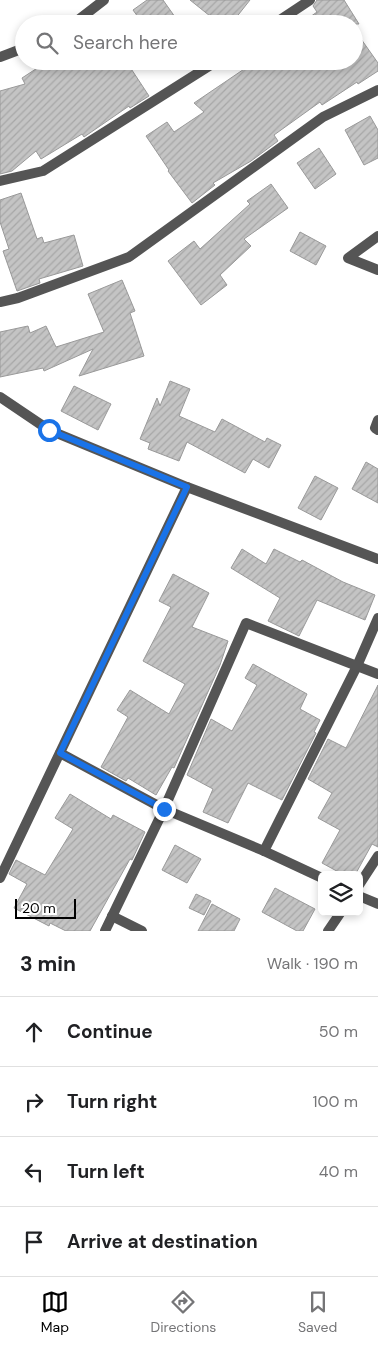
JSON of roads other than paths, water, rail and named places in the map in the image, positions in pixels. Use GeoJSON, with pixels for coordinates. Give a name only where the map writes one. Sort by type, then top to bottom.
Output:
{"type":"FeatureCollection","features":[{"type":"Feature","properties":{"kind":"street"},"geometry":{"type":"LineString","coordinates":[[85,15],[104,0]]}},
{"type":"Feature","properties":{"kind":"street"},"geometry":{"type":"LineString","coordinates":[[288,15],[310,0]]}},
{"type":"Feature","properties":{"kind":"street"},"geometry":{"type":"LineString","coordinates":[[0,57],[15,51]]}},
{"type":"Feature","properties":{"kind":"street"},"geometry":{"type":"LineString","coordinates":[[0,182],[43,171],[204,70]]}},
{"type":"Feature","properties":{"kind":"street"},"geometry":{"type":"LineString","coordinates":[[0,302],[18,298],[129,256],[323,117],[378,90]]}},
{"type":"Feature","properties":{"kind":"street"},"geometry":{"type":"LineString","coordinates":[[378,236],[348,258],[378,270]]}},
{"type":"Feature","properties":{"kind":"street"},"geometry":{"type":"LineString","coordinates":[[0,397],[49,430],[187,487],[378,559]]}},
{"type":"Feature","properties":{"kind":"street"},"geometry":{"type":"LineString","coordinates":[[378,420],[375,428],[378,430]]}},
{"type":"Feature","properties":{"kind":"street"},"geometry":{"type":"LineString","coordinates":[[0,878],[187,487]]}},
{"type":"Feature","properties":{"kind":"street"},"geometry":{"type":"LineString","coordinates":[[264,851],[357,666],[378,618]]}},
{"type":"Feature","properties":{"kind":"street"},"geometry":{"type":"LineString","coordinates":[[105,931],[164,809],[246,623],[378,674]]}},
{"type":"Feature","properties":{"kind":"street"},"geometry":{"type":"LineString","coordinates":[[60,753],[164,809],[318,876]]}},
{"type":"Feature","properties":{"kind":"street"},"geometry":{"type":"LineString","coordinates":[[363,879],[378,856]]}},
{"type":"Feature","properties":{"kind":"street"},"geometry":{"type":"LineString","coordinates":[[363,898],[378,904]]}},
{"type":"Feature","properties":{"kind":"street"},"geometry":{"type":"LineString","coordinates":[[112,916],[142,931]]}},
{"type":"Feature","properties":{"kind":"street"},"geometry":{"type":"LineString","coordinates":[[328,931],[338,916]]}}]}
